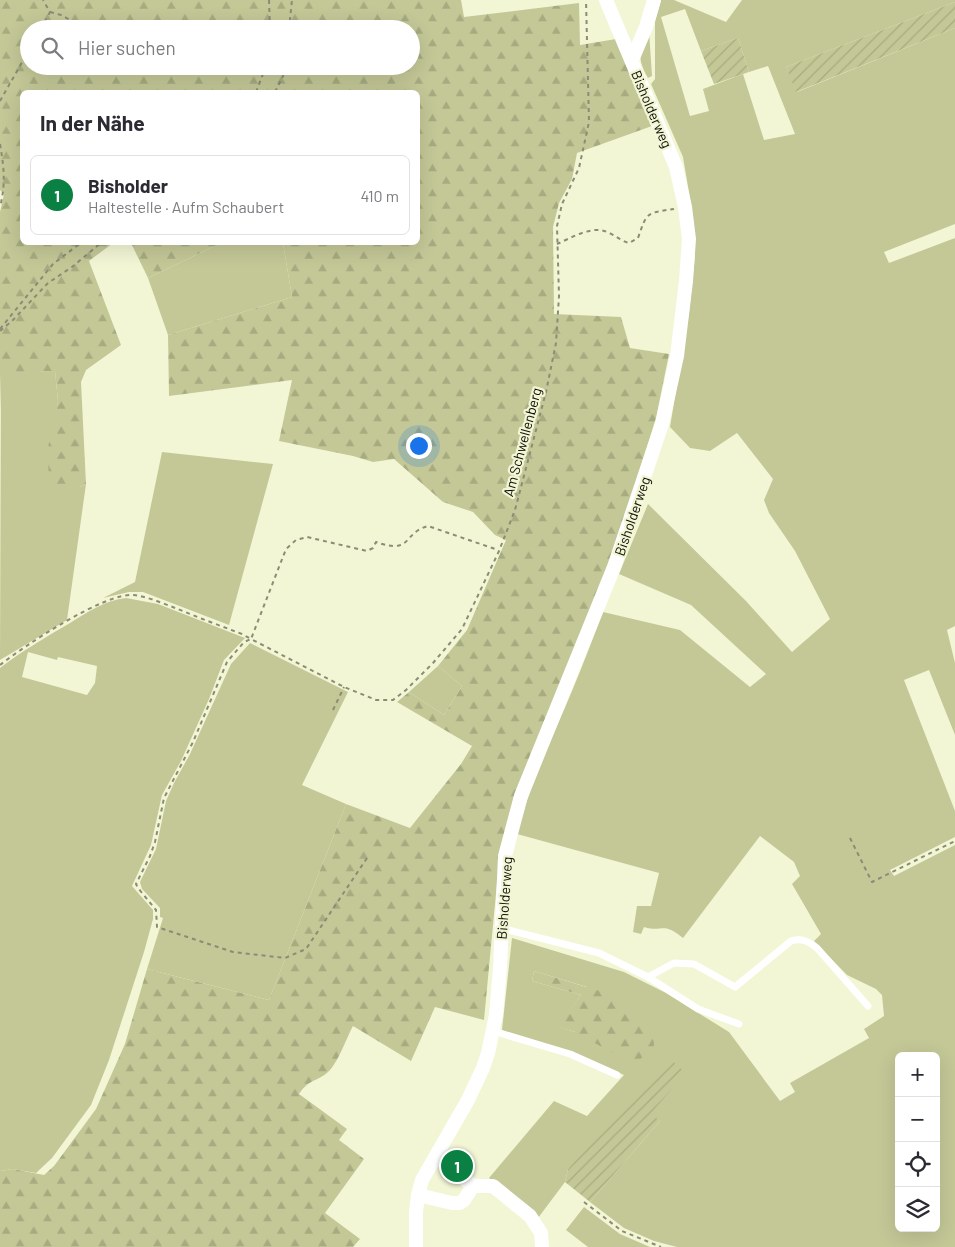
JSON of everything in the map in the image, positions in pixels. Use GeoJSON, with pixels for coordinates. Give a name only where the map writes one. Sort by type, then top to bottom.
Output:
{"type":"FeatureCollection","features":[{"type":"Feature","properties":{"kind":"street","name":"Bisholderweg"},"geometry":{"type":"LineString","coordinates":[[416,1247],[416,1212],[422,1180],[468,1100],[483,1068],[493,1030],[500,968],[505,856],[521,796],[614,567],[662,424],[676,356],[686,281],[689,239],[685,207],[676,167],[606,0]]}},
{"type":"Feature","properties":{"kind":"street"},"geometry":{"type":"LineString","coordinates":[[632,60],[646,27],[654,0]]}},
{"type":"Feature","properties":{"kind":"street"},"geometry":{"type":"LineString","coordinates":[[436,1156],[473,1186],[493,1186],[530,1216],[541,1232],[542,1247]]}},
{"type":"Feature","properties":{"kind":"street"},"geometry":{"type":"LineString","coordinates":[[418,1195],[460,1203],[473,1186]]}},
{"type":"Feature","properties":{"kind":"lane"},"geometry":{"type":"LineString","coordinates":[[501,928],[599,953],[648,977],[698,1009],[738,1024]]}},
{"type":"Feature","properties":{"kind":"lane"},"geometry":{"type":"LineString","coordinates":[[648,977],[674,963],[694,964],[735,987],[791,941],[799,939],[809,942],[817,948],[868,1006]]}},
{"type":"Feature","properties":{"kind":"lane"},"geometry":{"type":"LineString","coordinates":[[493,1030],[570,1054],[617,1075]]}},
{"type":"Feature","properties":{"kind":"path"},"geometry":{"type":"LineString","coordinates":[[42,0],[50,12],[61,14],[71,20]]}},
{"type":"Feature","properties":{"kind":"path"},"geometry":{"type":"LineString","coordinates":[[270,0],[270,20]]}},
{"type":"Feature","properties":{"kind":"path"},"geometry":{"type":"LineString","coordinates":[[290,20],[292,0]]}},
{"type":"Feature","properties":{"kind":"path","name":"Am Schwellenberg"},"geometry":{"type":"LineString","coordinates":[[0,665],[16,652],[98,604],[134,595],[151,599],[242,634],[344,688],[376,700],[393,700],[433,663],[462,629],[499,551],[515,510],[546,392],[556,343],[559,296],[557,226],[562,204],[579,168],[589,122],[586,0]]}},
{"type":"Feature","properties":{"kind":"path"},"geometry":{"type":"LineString","coordinates":[[45,20],[50,12]]}},
{"type":"Feature","properties":{"kind":"path"},"geometry":{"type":"LineString","coordinates":[[0,102],[20,66]]}},
{"type":"Feature","properties":{"kind":"path"},"geometry":{"type":"LineString","coordinates":[[258,90],[263,75]]}},
{"type":"Feature","properties":{"kind":"path"},"geometry":{"type":"LineString","coordinates":[[276,90],[283,75]]}},
{"type":"Feature","properties":{"kind":"path"},"geometry":{"type":"LineString","coordinates":[[0,144],[5,189],[0,207]]}},
{"type":"Feature","properties":{"kind":"path"},"geometry":{"type":"LineString","coordinates":[[557,244],[585,232],[605,230],[629,243],[638,238],[644,219],[649,214],[685,207]]}},
{"type":"Feature","properties":{"kind":"path"},"geometry":{"type":"LineString","coordinates":[[0,330],[53,264],[78,245]]}},
{"type":"Feature","properties":{"kind":"path"},"geometry":{"type":"LineString","coordinates":[[0,330],[12,321],[48,283],[72,267],[98,245]]}},
{"type":"Feature","properties":{"kind":"path"},"geometry":{"type":"LineString","coordinates":[[368,858],[306,949],[285,958],[233,952],[158,926],[156,910],[136,884],[155,842],[164,798],[193,742],[227,662],[244,642],[251,639],[286,549],[296,540],[307,538],[367,551],[373,548],[376,542],[396,547],[404,544],[419,529],[428,526],[499,551]]}},
{"type":"Feature","properties":{"kind":"path"},"geometry":{"type":"LineString","coordinates":[[333,710],[344,688]]}},
{"type":"Feature","properties":{"kind":"path"},"geometry":{"type":"LineString","coordinates":[[850,838],[872,882],[955,840]]}},
{"type":"Feature","properties":{"kind":"path"},"geometry":{"type":"LineString","coordinates":[[584,1202],[622,1231],[661,1247]]}},
{"type":"Feature","properties":{"kind":"green space"},"geometry":{"type":"Polygon","coordinates":[[[0,0],[461,0],[464,17],[579,3],[580,45],[616,39],[652,126],[577,153],[572,179],[559,203],[553,227],[554,314],[621,317],[630,348],[669,354],[656,418],[610,564],[514,796],[497,883],[484,1020],[435,1007],[411,1061],[353,1026],[332,1068],[307,1085],[299,1094],[347,1129],[339,1140],[364,1159],[325,1213],[360,1239],[353,1247],[0,1247],[0,1171],[13,1169],[44,1175],[54,1166],[96,1109],[125,1044],[147,969],[269,1000],[346,804],[410,828],[461,764],[472,746],[397,702],[409,692],[444,715],[462,686],[438,666],[467,630],[506,540],[495,535],[473,512],[443,502],[394,459],[373,462],[279,441],[292,380],[169,396],[168,335],[292,297],[283,245],[420,245],[420,90],[20,90],[20,245],[110,245],[89,261],[121,345],[86,370],[81,382],[86,484],[80,487],[50,487],[47,452],[58,401],[55,371],[1,374],[0,411],[0,212],[4,194],[0,190],[0,0]]]}},
{"type":"Feature","properties":{"kind":"green space"},"geometry":{"type":"Polygon","coordinates":[[[661,0],[674,0],[726,22],[742,0],[955,0],[955,2],[786,67],[797,92],[955,28],[955,224],[884,252],[889,263],[955,238],[955,626],[947,630],[955,663],[955,735],[929,670],[904,680],[955,811],[955,837],[890,870],[894,876],[955,845],[955,1247],[677,1247],[654,1241],[624,1228],[590,1202],[660,1121],[651,1114],[568,1169],[565,1182],[538,1218],[489,1178],[554,1101],[587,1116],[624,1075],[569,1052],[502,1030],[512,938],[624,972],[666,993],[729,1032],[780,1101],[795,1092],[790,1083],[869,1038],[864,1029],[884,1016],[882,995],[876,989],[847,975],[814,941],[821,934],[792,884],[800,876],[794,862],[760,836],[683,938],[666,929],[644,927],[641,934],[633,932],[637,906],[651,906],[659,873],[517,834],[535,779],[603,612],[680,630],[750,687],[766,674],[691,605],[619,574],[648,504],[746,601],[792,652],[830,619],[795,551],[769,513],[764,500],[773,479],[737,433],[710,451],[690,448],[670,427],[689,313],[695,256],[691,204],[683,157],[651,84],[655,79],[655,22],[661,0]],[[685,9],[661,17],[690,116],[709,111],[703,89],[743,74],[764,140],[795,134],[768,66],[749,72],[738,38],[701,51],[685,9]],[[534,971],[532,981],[581,995],[559,1027],[575,1032],[587,987],[534,971]]]}},
{"type":"Feature","properties":{"kind":"green space"},"geometry":{"type":"Polygon","coordinates":[[[955,2],[955,28],[796,92],[786,67],[955,2]]]}},
{"type":"Feature","properties":{"kind":"green space"},"geometry":{"type":"Polygon","coordinates":[[[649,31],[652,76],[648,78],[642,65],[641,54],[649,31]]]}},
{"type":"Feature","properties":{"kind":"green space"},"geometry":{"type":"Polygon","coordinates":[[[738,38],[749,72],[714,84],[701,51],[738,38]]]}},
{"type":"Feature","properties":{"kind":"green space"},"geometry":{"type":"Polygon","coordinates":[[[132,245],[217,245],[148,278],[132,245]]]}},
{"type":"Feature","properties":{"kind":"green space"},"geometry":{"type":"Polygon","coordinates":[[[217,245],[283,245],[292,297],[168,335],[148,278],[217,245]]]}},
{"type":"Feature","properties":{"kind":"green space"},"geometry":{"type":"Polygon","coordinates":[[[55,371],[58,401],[54,426],[50,486],[80,487],[86,484],[67,620],[0,660],[1,373],[55,371]]]}},
{"type":"Feature","properties":{"kind":"green space"},"geometry":{"type":"Polygon","coordinates":[[[162,452],[273,464],[229,625],[143,592],[129,592],[103,598],[135,582],[162,452]]]}},
{"type":"Feature","properties":{"kind":"green space"},"geometry":{"type":"Polygon","coordinates":[[[126,598],[158,604],[245,638],[224,660],[181,761],[162,795],[151,845],[132,886],[153,910],[153,919],[109,1060],[91,1105],[52,1158],[36,1173],[13,1169],[0,1171],[0,668],[34,644],[90,611],[118,599],[126,598]],[[28,652],[22,677],[87,695],[95,683],[97,666],[58,657],[57,660],[28,652]]]}},
{"type":"Feature","properties":{"kind":"green space"},"geometry":{"type":"Polygon","coordinates":[[[250,643],[348,692],[302,785],[346,804],[269,1000],[147,969],[163,918],[160,917],[160,908],[142,889],[140,882],[156,849],[166,801],[174,783],[190,754],[231,664],[250,643]]]}},
{"type":"Feature","properties":{"kind":"green space"},"geometry":{"type":"Polygon","coordinates":[[[438,666],[462,686],[444,715],[409,692],[438,666]]]}},
{"type":"Feature","properties":{"kind":"green space"},"geometry":{"type":"Polygon","coordinates":[[[534,971],[616,996],[653,1032],[654,1046],[634,1065],[575,1032],[558,1027],[581,995],[532,981],[534,971]]]}},
{"type":"Feature","properties":{"kind":"green space"},"geometry":{"type":"Polygon","coordinates":[[[670,1059],[686,1073],[651,1113],[660,1121],[590,1202],[565,1182],[568,1169],[670,1059]]]}},
{"type":"Feature","properties":{"kind":"green space"},"geometry":{"type":"Polygon","coordinates":[[[584,1207],[620,1234],[650,1247],[588,1247],[566,1230],[584,1207]]]}},
{"type":"Feature","properties":{"kind":"place","name":"Bisholder"},"geometry":{"type":"Point","coordinates":[457,1166]}}]}
